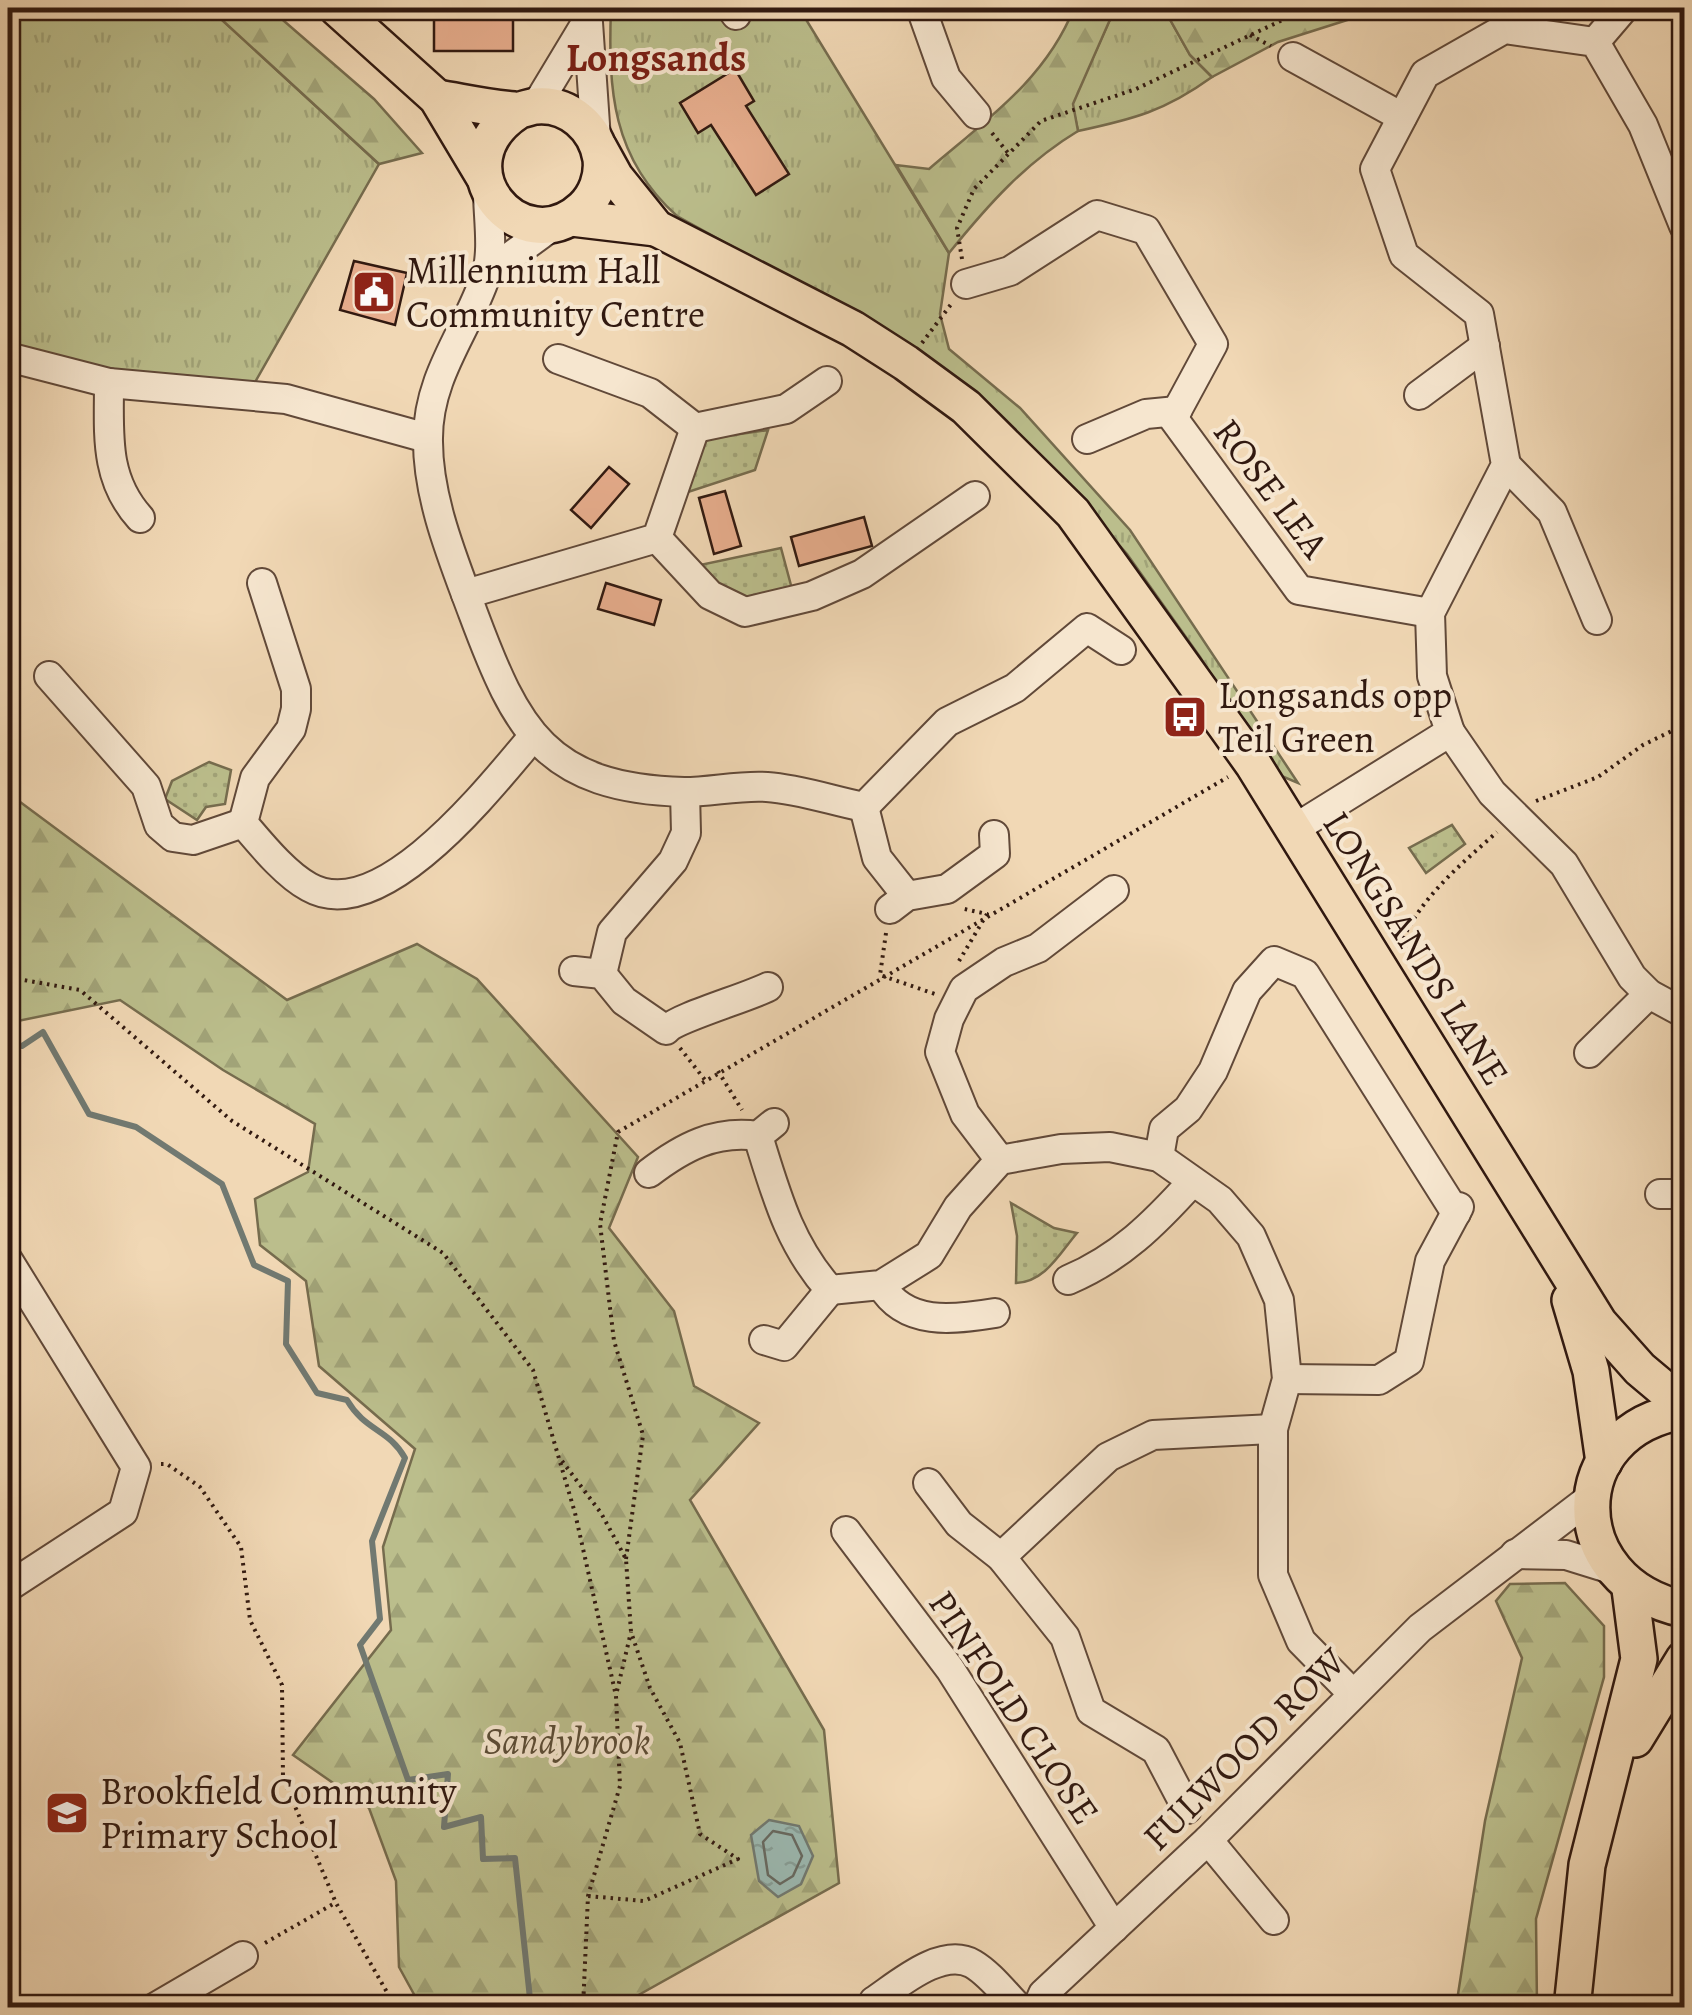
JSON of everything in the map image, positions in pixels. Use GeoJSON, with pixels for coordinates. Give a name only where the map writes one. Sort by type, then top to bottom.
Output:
{"type":"FeatureCollection","features":[{"type":"Feature","properties":{"kind":"main road"},"geometry":{"type":"LineString","coordinates":[[337,8],[437,98],[486,184],[516,220],[564,221],[598,188],[597,144],[571,113],[437,98]]}},
{"type":"Feature","properties":{"kind":"main road"},"geometry":{"type":"LineString","coordinates":[[486,184],[490,137],[527,108]]}},
{"type":"Feature","properties":{"kind":"main road","name":"LONGSANDS LANE"},"geometry":{"type":"LineString","coordinates":[[597,144],[622,187],[656,228]]}},
{"type":"Feature","properties":{"kind":"main road","name":"LONGSANDS LANE"},"geometry":{"type":"LineString","coordinates":[[564,221],[656,228],[853,329],[966,407],[1072,513],[1253,764],[1558,1260]]}},
{"type":"Feature","properties":{"kind":"main road"},"geometry":{"type":"LineString","coordinates":[[1558,1260],[1615,1344],[1684,1409],[1640,1425],[1604,1462]]}},
{"type":"Feature","properties":{"kind":"main road"},"geometry":{"type":"LineString","coordinates":[[1558,1260],[1591,1371],[1604,1462],[1593,1496],[1592,1522],[1620,1579],[1639,1659],[1587,1865],[1572,2008]]}},
{"type":"Feature","properties":{"kind":"main road"},"geometry":{"type":"LineString","coordinates":[[1620,1579],[1684,1609]]}},
{"type":"Feature","properties":{"kind":"main road"},"geometry":{"type":"LineString","coordinates":[[1610,1784],[1659,1694],[1684,1659]]}},
{"type":"Feature","properties":{"kind":"street"},"geometry":{"type":"LineString","coordinates":[[921,8],[946,78],[976,114]]}},
{"type":"Feature","properties":{"kind":"street"},"geometry":{"type":"LineString","coordinates":[[1595,42],[1624,8]]}},
{"type":"Feature","properties":{"kind":"street","name":"LONGSANDS LANE"},"geometry":{"type":"LineString","coordinates":[[527,108],[587,15]]}},
{"type":"Feature","properties":{"kind":"street","name":"LONGSANDS LANE"},"geometry":{"type":"LineString","coordinates":[[587,15],[597,144]]}},
{"type":"Feature","properties":{"kind":"street"},"geometry":{"type":"LineString","coordinates":[[1595,42],[1504,29],[1425,74],[1375,169],[1404,255],[1479,314],[1506,465],[1552,512],[1597,620]]}},
{"type":"Feature","properties":{"kind":"street"},"geometry":{"type":"LineString","coordinates":[[1595,42],[1643,125],[1684,226]]}},
{"type":"Feature","properties":{"kind":"street"},"geometry":{"type":"LineString","coordinates":[[1293,57],[1402,117]]}},
{"type":"Feature","properties":{"kind":"street"},"geometry":{"type":"LineString","coordinates":[[486,184],[488,272]]}},
{"type":"Feature","properties":{"kind":"street","name":"ROSE LEA"},"geometry":{"type":"LineString","coordinates":[[966,284],[1010,271],[1097,216],[1146,230],[1213,344],[1173,418],[1299,590],[1430,613]]}},
{"type":"Feature","properties":{"kind":"street"},"geometry":{"type":"LineString","coordinates":[[564,221],[488,272],[456,333],[435,390],[428,438],[449,550],[494,671],[532,738],[576,771],[626,786],[684,792],[768,787],[864,807]]}},
{"type":"Feature","properties":{"kind":"street"},"geometry":{"type":"LineString","coordinates":[[1419,395],[1485,346]]}},
{"type":"Feature","properties":{"kind":"street"},"geometry":{"type":"LineString","coordinates":[[8,357],[109,383],[286,399],[428,438]]}},
{"type":"Feature","properties":{"kind":"street"},"geometry":{"type":"LineString","coordinates":[[558,359],[650,393],[695,428],[786,409],[827,381]]}},
{"type":"Feature","properties":{"kind":"street"},"geometry":{"type":"LineString","coordinates":[[109,383],[109,459],[122,498],[140,518]]}},
{"type":"Feature","properties":{"kind":"street"},"geometry":{"type":"LineString","coordinates":[[1088,439],[1146,414],[1177,412]]}},
{"type":"Feature","properties":{"kind":"street"},"geometry":{"type":"LineString","coordinates":[[657,538],[695,428]]}},
{"type":"Feature","properties":{"kind":"street"},"geometry":{"type":"LineString","coordinates":[[1506,465],[1430,613],[1432,676],[1450,732],[1492,793],[1564,864],[1616,956],[1650,994],[1684,1013]]}},
{"type":"Feature","properties":{"kind":"street"},"geometry":{"type":"LineString","coordinates":[[657,538],[710,596],[745,612],[812,596],[862,574],[975,496]]}},
{"type":"Feature","properties":{"kind":"street"},"geometry":{"type":"LineString","coordinates":[[466,594],[657,538]]}},
{"type":"Feature","properties":{"kind":"street"},"geometry":{"type":"LineString","coordinates":[[243,823],[255,778],[291,729],[296,709],[296,688],[262,583]]}},
{"type":"Feature","properties":{"kind":"street"},"geometry":{"type":"LineString","coordinates":[[864,807],[947,722],[1015,688],[1087,628],[1121,650]]}},
{"type":"Feature","properties":{"kind":"street"},"geometry":{"type":"LineString","coordinates":[[49,676],[146,786],[159,825],[172,837],[194,840],[243,823]]}},
{"type":"Feature","properties":{"kind":"street"},"geometry":{"type":"LineString","coordinates":[[1294,829],[1450,732]]}},
{"type":"Feature","properties":{"kind":"street"},"geometry":{"type":"LineString","coordinates":[[243,823],[307,887],[342,893],[380,884],[406,871],[428,851],[532,738]]}},
{"type":"Feature","properties":{"kind":"street"},"geometry":{"type":"LineString","coordinates":[[684,792],[686,833],[680,847],[612,932],[588,972],[624,1001],[676,1023],[730,1006],[768,987]]}},
{"type":"Feature","properties":{"kind":"street"},"geometry":{"type":"LineString","coordinates":[[864,807],[877,858],[898,903],[948,890],[996,854],[994,835]]}},
{"type":"Feature","properties":{"kind":"street"},"geometry":{"type":"LineString","coordinates":[[1000,1160],[965,1114],[940,1052],[964,989],[1004,962],[1038,948],[1114,890]]}},
{"type":"Feature","properties":{"kind":"street"},"geometry":{"type":"LineString","coordinates":[[1158,1157],[1164,1129],[1188,1109],[1212,1072],[1247,991],[1274,962],[1304,974],[1457,1210],[1430,1262],[1409,1361],[1379,1380],[1286,1380]]}},
{"type":"Feature","properties":{"kind":"street"},"geometry":{"type":"LineString","coordinates":[[1589,1053],[1650,994]]}},
{"type":"Feature","properties":{"kind":"street"},"geometry":{"type":"LineString","coordinates":[[649,1173],[706,1138],[766,1130],[802,1260],[830,1290]]}},
{"type":"Feature","properties":{"kind":"street"},"geometry":{"type":"LineString","coordinates":[[764,1340],[784,1346],[830,1290],[881,1285],[929,1255],[958,1207],[1000,1160],[1110,1146],[1158,1157],[1220,1200],[1251,1236],[1280,1300],[1286,1380],[1273,1429],[1273,1575],[1301,1641],[1352,1693]]}},
{"type":"Feature","properties":{"kind":"street"},"geometry":{"type":"LineString","coordinates":[[1068,1280],[1146,1234],[1192,1182]]}},
{"type":"Feature","properties":{"kind":"street"},"geometry":{"type":"LineString","coordinates":[[8,1260],[136,1467],[122,1512],[8,1587]]}},
{"type":"Feature","properties":{"kind":"street"},"geometry":{"type":"LineString","coordinates":[[881,1285],[891,1303],[914,1315],[939,1318],[995,1313]]}},
{"type":"Feature","properties":{"kind":"street"},"geometry":{"type":"LineString","coordinates":[[1001,1557],[1108,1457],[1153,1435],[1273,1429]]}},
{"type":"Feature","properties":{"kind":"street"},"geometry":{"type":"LineString","coordinates":[[928,1483],[959,1524],[1001,1557],[1065,1637],[1091,1711],[1156,1750],[1188,1808]]}},
{"type":"Feature","properties":{"kind":"street","name":"FULWOOD ROW"},"geometry":{"type":"LineString","coordinates":[[1037,2008],[1043,1994],[1208,1840],[1420,1628],[1593,1496]]}},
{"type":"Feature","properties":{"kind":"street","name":"PINFOLD CLOSE"},"geometry":{"type":"LineString","coordinates":[[846,1531],[950,1669],[1114,1928]]}},
{"type":"Feature","properties":{"kind":"street"},"geometry":{"type":"LineString","coordinates":[[1515,1554],[1566,1555],[1620,1579]]}},
{"type":"Feature","properties":{"kind":"street"},"geometry":{"type":"LineString","coordinates":[[1208,1840],[1274,1920]]}},
{"type":"Feature","properties":{"kind":"street"},"geometry":{"type":"LineString","coordinates":[[154,2008],[201,1996],[243,1956]]}},
{"type":"Feature","properties":{"kind":"street"},"geometry":{"type":"LineString","coordinates":[[874,2002],[932,1966],[964,1960],[974,1964],[1019,2008]]}},
{"type":"Feature","properties":{"kind":"path"},"geometry":{"type":"LineString","coordinates":[[906,363],[966,284],[957,228],[974,189],[1042,122],[1136,89],[1308,8]]}},
{"type":"Feature","properties":{"kind":"path"},"geometry":{"type":"LineString","coordinates":[[588,1896],[644,1901],[738,1859],[700,1834],[680,1743],[650,1688],[631,1632],[626,1558],[643,1435],[614,1341],[600,1224],[618,1132],[880,975],[1253,764]]}},
{"type":"Feature","properties":{"kind":"path"},"geometry":{"type":"LineString","coordinates":[[880,975],[898,903]]}},
{"type":"Feature","properties":{"kind":"path"},"geometry":{"type":"LineString","coordinates":[[958,963],[986,914]]}},
{"type":"Feature","properties":{"kind":"path"},"geometry":{"type":"LineString","coordinates":[[8,967],[18,978],[80,990],[232,1122],[443,1253],[533,1370],[559,1458],[616,1696],[620,1786],[588,1896],[583,2008]]}},
{"type":"Feature","properties":{"kind":"path"},"geometry":{"type":"LineString","coordinates":[[880,975],[939,996]]}},
{"type":"Feature","properties":{"kind":"path"},"geometry":{"type":"LineString","coordinates":[[676,1023],[705,1080]]}},
{"type":"Feature","properties":{"kind":"path"},"geometry":{"type":"LineString","coordinates":[[718,1072],[766,1130]]}},
{"type":"Feature","properties":{"kind":"path"},"geometry":{"type":"LineString","coordinates":[[559,1458],[601,1513],[626,1558]]}},
{"type":"Feature","properties":{"kind":"path"},"geometry":{"type":"LineString","coordinates":[[136,1467],[167,1464],[200,1487],[241,1547],[250,1620],[282,1685],[283,1778],[336,1903],[396,2008]]}},
{"type":"Feature","properties":{"kind":"path"},"geometry":{"type":"LineString","coordinates":[[616,1696],[631,1632]]}},
{"type":"Feature","properties":{"kind":"path"},"geometry":{"type":"LineString","coordinates":[[243,1956],[336,1903]]}},
{"type":"Feature","properties":{"kind":"green space"},"geometry":{"type":"Polygon","coordinates":[[[8,8],[209,8],[379,164],[254,384],[114,371],[8,344],[8,8]]]}},
{"type":"Feature","properties":{"kind":"green space"},"geometry":{"type":"Polygon","coordinates":[[[209,8],[269,8],[374,99],[422,153],[379,164],[209,8]]]}},
{"type":"Feature","properties":{"kind":"green space"},"geometry":{"type":"Polygon","coordinates":[[[611,8],[799,8],[949,253],[940,314],[949,349],[1020,408],[1130,530],[1298,783],[1272,772],[1200,657],[1127,554],[1046,462],[978,396],[917,349],[677,216],[655,194],[639,171],[618,121],[611,67],[611,8]]]}},
{"type":"Feature","properties":{"kind":"green space"},"geometry":{"type":"Polygon","coordinates":[[[1074,8],[1135,8],[1112,15],[1073,104],[1078,131],[1008,186],[949,253],[896,165],[929,169],[992,116],[1047,56],[1074,8]]]}},
{"type":"Feature","properties":{"kind":"green space"},"geometry":{"type":"Polygon","coordinates":[[[1135,8],[1168,16],[1190,55],[1212,77],[1148,112],[1078,131],[1072,104],[1112,15],[1135,8]]]}},
{"type":"Feature","properties":{"kind":"green space"},"geometry":{"type":"Polygon","coordinates":[[[1137,8],[1385,8],[1278,42],[1212,77],[1190,55],[1168,16],[1137,8]]]}},
{"type":"Feature","properties":{"kind":"green space"},"geometry":{"type":"Polygon","coordinates":[[[768,430],[755,470],[685,493],[706,439],[768,430]]]}},
{"type":"Feature","properties":{"kind":"green space"},"geometry":{"type":"Polygon","coordinates":[[[781,548],[792,589],[738,601],[719,590],[700,565],[781,548]]]}},
{"type":"Feature","properties":{"kind":"green space"},"geometry":{"type":"Polygon","coordinates":[[[209,762],[231,770],[225,804],[206,807],[197,820],[165,799],[172,781],[209,762]]]}},
{"type":"Feature","properties":{"kind":"green space","name":"Sandybrook"},"geometry":{"type":"Polygon","coordinates":[[[8,793],[287,1000],[417,944],[477,979],[638,1157],[609,1228],[674,1311],[694,1386],[759,1423],[690,1500],[824,1730],[839,1883],[617,2007],[421,2007],[399,1967],[396,1881],[369,1808],[293,1755],[391,1630],[383,1547],[415,1449],[319,1366],[306,1281],[260,1245],[255,1199],[308,1172],[315,1124],[223,1070],[120,1000],[8,1023],[8,793]]]}},
{"type":"Feature","properties":{"kind":"green space"},"geometry":{"type":"Polygon","coordinates":[[[1452,825],[1465,844],[1426,873],[1409,848],[1452,825]]]}},
{"type":"Feature","properties":{"kind":"green space"},"geometry":{"type":"Polygon","coordinates":[[[1011,1203],[1054,1228],[1077,1233],[1044,1272],[1016,1283],[1017,1236],[1011,1203]]]}},
{"type":"Feature","properties":{"kind":"green space"},"geometry":{"type":"Polygon","coordinates":[[[1565,1583],[1604,1626],[1604,1677],[1536,1919],[1537,2007],[1456,2007],[1485,1821],[1522,1658],[1496,1601],[1510,1584],[1565,1583]]]}},
{"type":"Feature","properties":{"kind":"water"},"geometry":{"type":"Polygon","coordinates":[[[769,1820],[799,1826],[813,1856],[801,1884],[778,1897],[759,1881],[751,1835],[769,1820]]]}},
{"type":"Feature","properties":{"kind":"building"},"geometry":{"type":"Polygon","coordinates":[[[434,8],[513,8],[513,51],[434,51],[434,8]]]}},
{"type":"Feature","properties":{"kind":"building"},"geometry":{"type":"Polygon","coordinates":[[[735,69],[754,101],[746,106],[789,174],[756,195],[711,125],[698,133],[680,103],[735,69]]]}},
{"type":"Feature","properties":{"kind":"building","name":"Millennium Hall Community Centre"},"geometry":{"type":"Polygon","coordinates":[[[354,261],[407,273],[395,325],[340,310],[354,261]]]}},
{"type":"Feature","properties":{"kind":"building"},"geometry":{"type":"Polygon","coordinates":[[[609,467],[629,484],[591,528],[571,510],[609,467]]]}},
{"type":"Feature","properties":{"kind":"building"},"geometry":{"type":"Polygon","coordinates":[[[725,491],[741,546],[714,554],[699,498],[725,491]]]}},
{"type":"Feature","properties":{"kind":"building"},"geometry":{"type":"Polygon","coordinates":[[[864,517],[872,546],[799,566],[791,537],[864,517]]]}},
{"type":"Feature","properties":{"kind":"building"},"geometry":{"type":"Polygon","coordinates":[[[606,583],[661,600],[654,625],[598,609],[606,583]]]}},
{"type":"Feature","properties":{"kind":"waterway"},"geometry":{"type":"LineString","coordinates":[[8,1041],[22,1046],[43,1032],[89,1114],[136,1127],[222,1184],[254,1265],[288,1281],[286,1344],[317,1393],[347,1400],[405,1458],[372,1541],[380,1619],[360,1645],[408,1780],[448,1774],[444,1827],[481,1817],[483,1859],[515,1858],[531,2008]]}},
{"type":"Feature","properties":{"kind":"place","name":"Millennium Hall Community Centre"},"geometry":{"type":"Point","coordinates":[374,292]}},
{"type":"Feature","properties":{"kind":"place","name":"Longsands opp Teil Green"},"geometry":{"type":"Point","coordinates":[1185,717]}},
{"type":"Feature","properties":{"kind":"place","name":"Brookfield Community Primary School"},"geometry":{"type":"Point","coordinates":[67,1813]}},
{"type":"Feature","properties":{"kind":"district","name":"Longsands"},"geometry":{"type":"Point","coordinates":[656,57]}}]}
